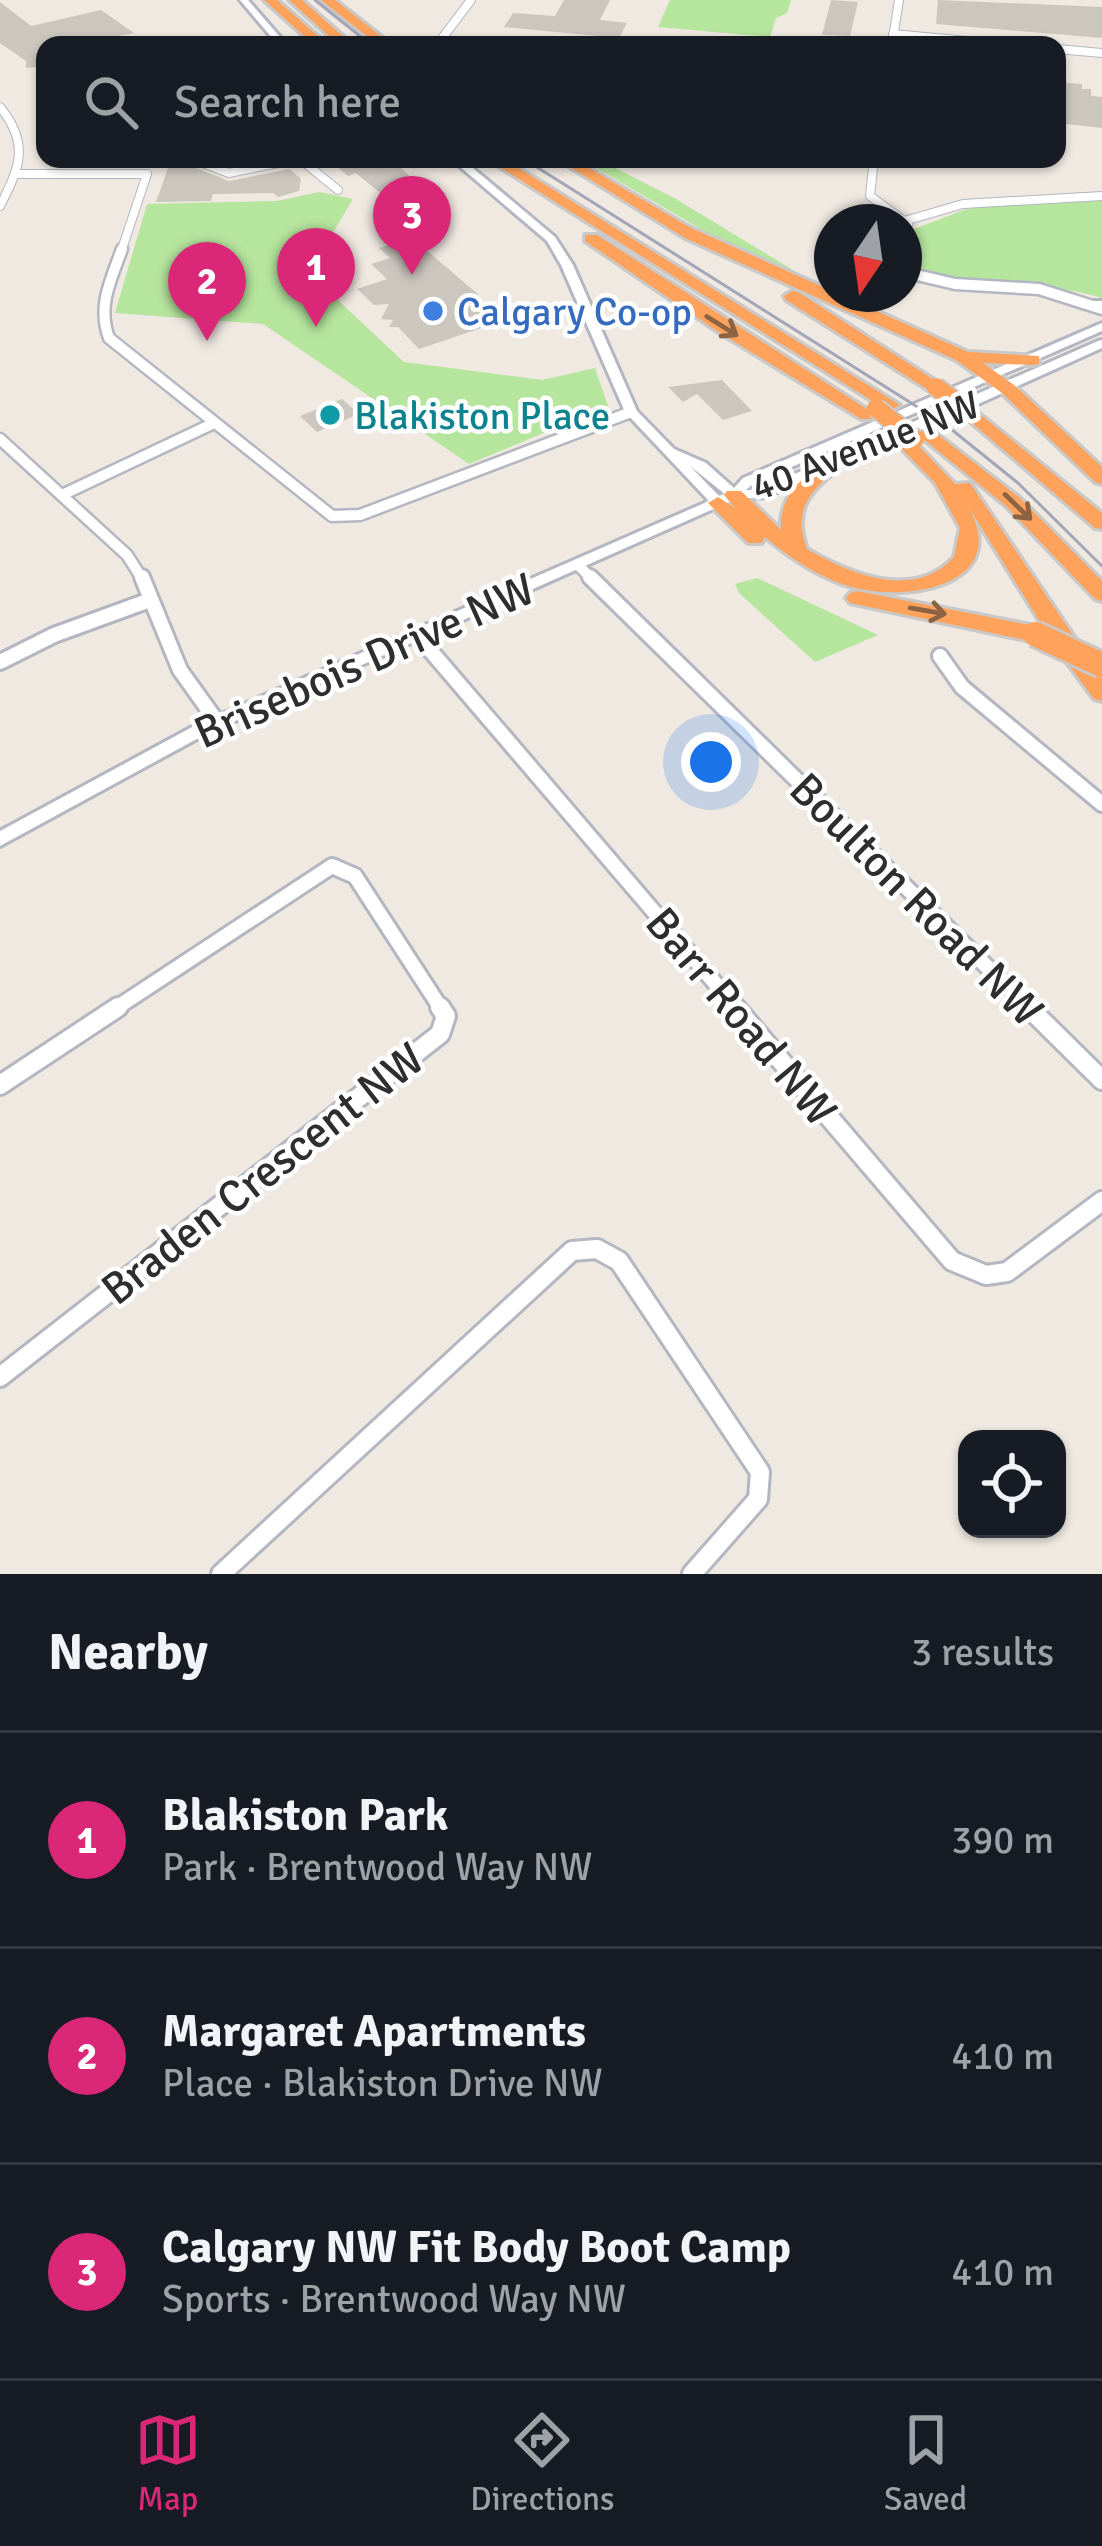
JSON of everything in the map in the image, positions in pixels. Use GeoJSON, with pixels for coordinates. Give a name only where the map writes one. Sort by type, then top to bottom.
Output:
{"type":"FeatureCollection","features":[{"type":"Feature","properties":{"kind":"highway"},"geometry":{"type":"LineString","coordinates":[[270,0],[312,36]]}},
{"type":"Feature","properties":{"kind":"highway"},"geometry":{"type":"LineString","coordinates":[[295,0],[337,36]]}},
{"type":"Feature","properties":{"kind":"highway"},"geometry":{"type":"LineString","coordinates":[[327,0],[374,36]]}},
{"type":"Feature","properties":{"kind":"highway"},"geometry":{"type":"LineString","coordinates":[[503,168],[642,274],[878,409],[1013,502],[1102,595]]}},
{"type":"Feature","properties":{"kind":"highway"},"geometry":{"type":"LineString","coordinates":[[508,168],[850,380],[878,409]]}},
{"type":"Feature","properties":{"kind":"highway"},"geometry":{"type":"LineString","coordinates":[[579,168],[936,387],[1102,523]]}},
{"type":"Feature","properties":{"kind":"highway"},"geometry":{"type":"LineString","coordinates":[[680,229],[962,356],[1000,382],[1102,478]]}},
{"type":"Feature","properties":{"kind":"highway"},"geometry":{"type":"LineString","coordinates":[[962,356],[1036,366],[1033,392],[1042,420]]}},
{"type":"Feature","properties":{"kind":"highway"},"geometry":{"type":"LineString","coordinates":[[726,499],[841,577],[881,586],[928,583],[960,565],[971,536],[964,512],[916,438]]}},
{"type":"Feature","properties":{"kind":"highway"},"geometry":{"type":"LineString","coordinates":[[916,438],[978,505],[1077,665],[1102,693]]}},
{"type":"Feature","properties":{"kind":"highway"},"geometry":{"type":"LineString","coordinates":[[797,551],[788,524],[789,508],[800,488],[832,465]]}},
{"type":"Feature","properties":{"kind":"highway"},"geometry":{"type":"LineString","coordinates":[[726,499],[735,522],[825,586],[857,598],[1035,634],[1102,665]]}},
{"type":"Feature","properties":{"kind":"street"},"geometry":{"type":"LineString","coordinates":[[244,0],[275,36]]}},
{"type":"Feature","properties":{"kind":"street"},"geometry":{"type":"LineString","coordinates":[[447,36],[471,0]]}},
{"type":"Feature","properties":{"kind":"street"},"geometry":{"type":"LineString","coordinates":[[899,0],[893,34],[914,36]]}},
{"type":"Feature","properties":{"kind":"street"},"geometry":{"type":"LineString","coordinates":[[1066,50],[1102,53]]}},
{"type":"Feature","properties":{"kind":"street"},"geometry":{"type":"LineString","coordinates":[[0,206],[24,146],[19,128],[2,111]]}},
{"type":"Feature","properties":{"kind":"street"},"geometry":{"type":"LineString","coordinates":[[206,168],[212,172],[264,168]]}},
{"type":"Feature","properties":{"kind":"street"},"geometry":{"type":"LineString","coordinates":[[310,168],[338,190]]}},
{"type":"Feature","properties":{"kind":"street"},"geometry":{"type":"LineString","coordinates":[[467,168],[551,239],[567,265],[631,412],[673,452],[685,472],[726,499]]}},
{"type":"Feature","properties":{"kind":"street"},"geometry":{"type":"LineString","coordinates":[[873,168],[870,196],[880,204]]}},
{"type":"Feature","properties":{"kind":"street"},"geometry":{"type":"LineString","coordinates":[[16,175],[147,174],[103,304],[104,329],[115,345],[325,512],[350,517],[631,412]]}},
{"type":"Feature","properties":{"kind":"street"},"geometry":{"type":"LineString","coordinates":[[922,217],[941,209],[992,201],[1102,196]]}},
{"type":"Feature","properties":{"kind":"street"},"geometry":{"type":"LineString","coordinates":[[922,276],[955,284],[1039,290],[1099,305]]}},
{"type":"Feature","properties":{"kind":"street","name":"40 Avenue NW"},"geometry":{"type":"LineString","coordinates":[[1036,366],[1102,327]]}},
{"type":"Feature","properties":{"kind":"street","name":"40 Avenue NW"},"geometry":{"type":"LineString","coordinates":[[726,499],[760,494],[832,465],[1000,382],[1102,344]]}},
{"type":"Feature","properties":{"kind":"street","name":"40 Avenue NW"},"geometry":{"type":"LineString","coordinates":[[726,499],[748,481],[1000,382]]}},
{"type":"Feature","properties":{"kind":"street"},"geometry":{"type":"LineString","coordinates":[[64,494],[212,424]]}},
{"type":"Feature","properties":{"kind":"street"},"geometry":{"type":"LineString","coordinates":[[0,439],[127,555],[140,573],[180,670],[218,723]]}},
{"type":"Feature","properties":{"kind":"street","name":"Brisebois Drive NW"},"geometry":{"type":"LineString","coordinates":[[0,839],[122,769],[218,723],[726,499]]}},
{"type":"Feature","properties":{"kind":"street","name":"Boulton Road NW"},"geometry":{"type":"LineString","coordinates":[[579,566],[1102,1080]]}},
{"type":"Feature","properties":{"kind":"street"},"geometry":{"type":"LineString","coordinates":[[0,662],[55,635],[150,601]]}},
{"type":"Feature","properties":{"kind":"street","name":"Barr Road NW"},"geometry":{"type":"LineString","coordinates":[[418,636],[952,1261],[986,1275],[1007,1272],[1102,1201]]}},
{"type":"Feature","properties":{"kind":"street"},"geometry":{"type":"LineString","coordinates":[[940,656],[962,687],[1102,804]]}},
{"type":"Feature","properties":{"kind":"street","name":"Braden Crescent NW"},"geometry":{"type":"LineString","coordinates":[[0,1084],[332,866],[355,876],[446,1016],[440,1034],[0,1377]]}},
{"type":"Feature","properties":{"kind":"street"},"geometry":{"type":"LineString","coordinates":[[221,1574],[572,1250],[584,1245],[602,1249],[619,1261],[760,1472],[758,1499],[692,1574]]}},
{"type":"Feature","properties":{"kind":"green space"},"geometry":{"type":"Polygon","coordinates":[[[670,0],[791,0],[787,13],[776,18],[770,36],[658,27],[670,0]]]}},
{"type":"Feature","properties":{"kind":"green space"},"geometry":{"type":"Polygon","coordinates":[[[596,168],[616,168],[676,199],[814,284],[716,238],[596,168]]]}},
{"type":"Feature","properties":{"kind":"green space"},"geometry":{"type":"Polygon","coordinates":[[[319,192],[353,199],[312,268],[313,277],[404,362],[542,380],[595,368],[608,406],[469,464],[263,324],[115,313],[147,204],[277,201],[319,192]]]}},
{"type":"Feature","properties":{"kind":"green space"},"geometry":{"type":"Polygon","coordinates":[[[1102,201],[1102,298],[922,270],[922,226],[969,208],[1102,201]]]}},
{"type":"Feature","properties":{"kind":"green space"},"geometry":{"type":"Polygon","coordinates":[[[757,578],[878,635],[815,662],[739,593],[735,584],[757,578]]]}},
{"type":"Feature","properties":{"kind":"building"},"geometry":{"type":"Polygon","coordinates":[[[564,0],[610,0],[600,20],[627,23],[620,36],[504,27],[513,13],[555,16],[564,0]]]}},
{"type":"Feature","properties":{"kind":"building"},"geometry":{"type":"Polygon","coordinates":[[[831,0],[858,2],[850,36],[822,35],[831,0]]]}},
{"type":"Feature","properties":{"kind":"building"},"geometry":{"type":"Polygon","coordinates":[[[938,0],[1102,7],[1102,38],[936,24],[938,0]]]}},
{"type":"Feature","properties":{"kind":"building"},"geometry":{"type":"Polygon","coordinates":[[[0,2],[31,26],[101,10],[134,33],[36,36],[36,67],[26,68],[26,61],[0,43],[0,2]]]}},
{"type":"Feature","properties":{"kind":"building"},"geometry":{"type":"Polygon","coordinates":[[[1066,83],[1082,84],[1082,89],[1091,89],[1091,96],[1102,97],[1102,128],[1066,124],[1066,83]]]}},
{"type":"Feature","properties":{"kind":"building"},"geometry":{"type":"Polygon","coordinates":[[[168,168],[196,168],[229,181],[290,169],[301,179],[299,191],[278,197],[273,193],[213,194],[211,201],[156,202],[168,168]]]}},
{"type":"Feature","properties":{"kind":"building"},"geometry":{"type":"Polygon","coordinates":[[[339,168],[401,168],[429,195],[413,200],[403,192],[380,193],[356,173],[348,176],[339,168]]]}},
{"type":"Feature","properties":{"kind":"building","name":"Calgary Co-op"},"geometry":{"type":"Polygon","coordinates":[[[412,238],[479,295],[470,298],[499,322],[419,349],[398,327],[389,327],[393,320],[381,319],[389,304],[374,305],[357,289],[387,279],[371,264],[390,258],[379,248],[412,238]]]}},
{"type":"Feature","properties":{"kind":"building"},"geometry":{"type":"Polygon","coordinates":[[[722,380],[752,411],[723,420],[697,394],[683,402],[668,387],[722,380]]]}},
{"type":"Feature","properties":{"kind":"building","name":"Blakiston Place"},"geometry":{"type":"Polygon","coordinates":[[[342,399],[359,414],[317,432],[300,416],[342,399]]]}},
{"type":"Feature","properties":{"kind":"tram line"},"geometry":{"type":"LineString","coordinates":[[315,0],[360,36]]}},
{"type":"Feature","properties":{"kind":"tram line"},"geometry":{"type":"LineString","coordinates":[[538,168],[946,425],[1018,483],[1102,566]]}},
{"type":"Feature","properties":{"kind":"place","name":"Calgary NW Fit Body Boot Camp"},"geometry":{"type":"Point","coordinates":[412,275]}},
{"type":"Feature","properties":{"kind":"place","name":"Calgary Co-op"},"geometry":{"type":"Point","coordinates":[433,311]}},
{"type":"Feature","properties":{"kind":"place","name":"Blakiston Park"},"geometry":{"type":"Point","coordinates":[316,327]}},
{"type":"Feature","properties":{"kind":"place","name":"Margaret Apartments"},"geometry":{"type":"Point","coordinates":[207,341]}},
{"type":"Feature","properties":{"kind":"place","name":"Blakiston Place"},"geometry":{"type":"Point","coordinates":[330,415]}}]}
